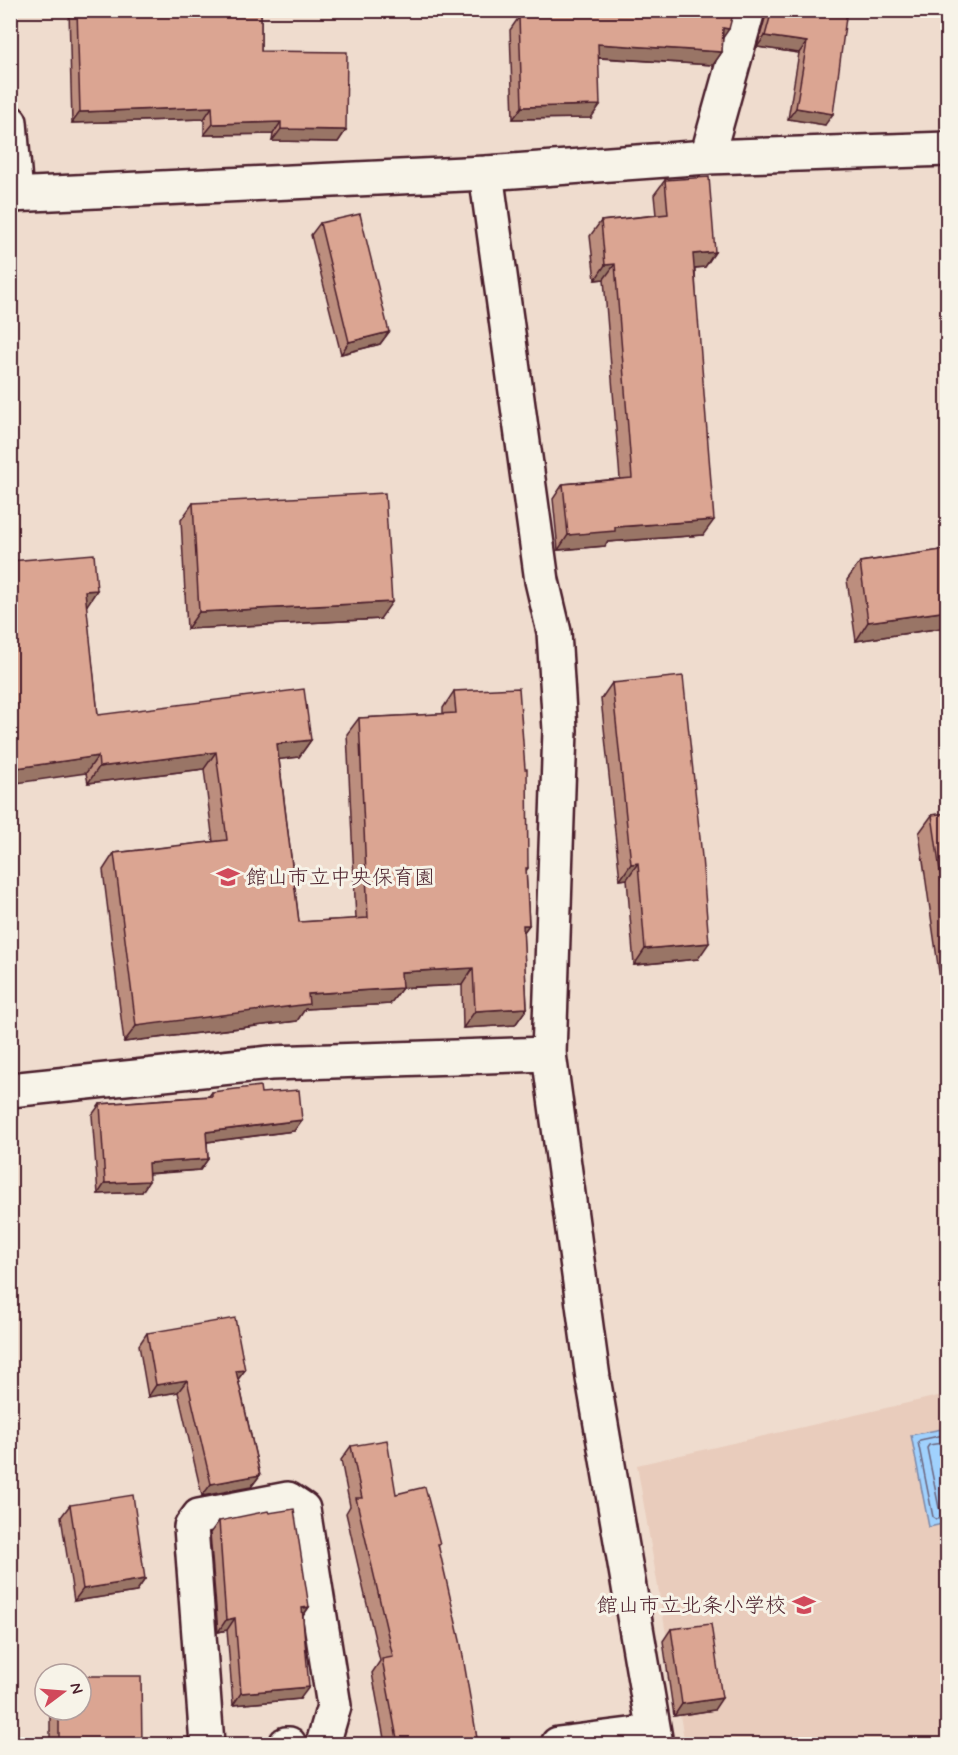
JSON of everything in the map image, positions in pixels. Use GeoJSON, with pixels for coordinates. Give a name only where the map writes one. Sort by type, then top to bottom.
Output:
{"type":"FeatureCollection","features":[{"type":"Feature","properties":{"kind":"street"},"geometry":{"type":"LineString","coordinates":[[707,156],[748,10]]}},
{"type":"Feature","properties":{"kind":"street"},"geometry":{"type":"LineString","coordinates":[[10,122],[13,195],[486,173],[707,156],[948,149]]}},
{"type":"Feature","properties":{"kind":"street"},"geometry":{"type":"LineString","coordinates":[[486,173],[542,581],[554,632],[560,730],[549,1054],[593,1378],[654,1738],[558,1744]]}},
{"type":"Feature","properties":{"kind":"street"},"geometry":{"type":"LineString","coordinates":[[10,1090],[270,1064],[549,1054]]}},
{"type":"Feature","properties":{"kind":"street"},"geometry":{"type":"LineString","coordinates":[[207,1744],[191,1527],[199,1516],[288,1499],[303,1509],[334,1706],[323,1744]]}},
{"type":"Feature","properties":{"kind":"shaded area","name":"館山市立北条小学校"},"geometry":{"type":"Polygon","coordinates":[[[947,1394],[947,1744],[685,1744],[637,1465],[947,1394]]]}},
{"type":"Feature","properties":{"kind":"water"},"geometry":{"type":"Polygon","coordinates":[[[947,1428],[947,1523],[929,1527],[911,1435],[947,1428]]]}},
{"type":"Feature","properties":{"kind":"building"},"geometry":{"type":"Polygon","coordinates":[[[77,10],[261,10],[261,51],[347,52],[346,130],[281,129],[281,122],[213,124],[212,107],[80,112],[77,10]]]}},
{"type":"Feature","properties":{"kind":"building"},"geometry":{"type":"Polygon","coordinates":[[[535,10],[734,10],[729,29],[723,28],[722,52],[598,44],[600,105],[522,107],[519,17],[535,17],[535,10]]]}},
{"type":"Feature","properties":{"kind":"building"},"geometry":{"type":"Polygon","coordinates":[[[772,10],[847,10],[833,114],[796,108],[807,42],[765,36],[772,10]]]}},
{"type":"Feature","properties":{"kind":"building"},"geometry":{"type":"Polygon","coordinates":[[[709,177],[715,252],[693,254],[714,520],[615,527],[615,531],[568,535],[563,484],[632,478],[615,264],[605,265],[601,221],[668,214],[665,180],[709,177]]]}},
{"type":"Feature","properties":{"kind":"building"},"geometry":{"type":"Polygon","coordinates":[[[360,214],[389,332],[349,342],[320,223],[360,214]]]}},
{"type":"Feature","properties":{"kind":"building"},"geometry":{"type":"Polygon","coordinates":[[[385,493],[392,602],[199,612],[193,503],[385,493]]]}},
{"type":"Feature","properties":{"kind":"building"},"geometry":{"type":"Polygon","coordinates":[[[948,549],[948,611],[868,622],[860,562],[948,549]]]}},
{"type":"Feature","properties":{"kind":"building"},"geometry":{"type":"Polygon","coordinates":[[[94,554],[97,590],[85,591],[98,715],[304,689],[311,740],[277,744],[299,922],[368,918],[359,718],[456,713],[454,691],[519,688],[525,769],[527,769],[528,868],[526,868],[529,925],[523,925],[527,1008],[475,1011],[473,968],[401,972],[402,988],[308,994],[309,1004],[136,1026],[114,853],[227,840],[216,752],[99,767],[98,756],[10,769],[10,561],[94,554]]]}},
{"type":"Feature","properties":{"kind":"building"},"geometry":{"type":"Polygon","coordinates":[[[683,676],[709,943],[645,949],[638,863],[631,864],[612,683],[683,676]]]}},
{"type":"Feature","properties":{"kind":"building"},"geometry":{"type":"Polygon","coordinates":[[[948,813],[948,927],[932,815],[948,813]]]}},
{"type":"Feature","properties":{"kind":"building"},"geometry":{"type":"Polygon","coordinates":[[[260,1086],[261,1093],[299,1090],[302,1120],[206,1132],[208,1159],[148,1163],[149,1181],[105,1183],[100,1104],[212,1096],[212,1092],[260,1086]]]}},
{"type":"Feature","properties":{"kind":"building"},"geometry":{"type":"Polygon","coordinates":[[[235,1318],[245,1370],[236,1371],[260,1475],[211,1484],[187,1380],[156,1385],[147,1333],[235,1318]]]}},
{"type":"Feature","properties":{"kind":"building"},"geometry":{"type":"Polygon","coordinates":[[[387,1440],[396,1494],[425,1487],[440,1544],[438,1544],[461,1645],[478,1744],[398,1744],[382,1659],[393,1657],[356,1498],[362,1498],[351,1446],[387,1440]]]}},
{"type":"Feature","properties":{"kind":"building"},"geometry":{"type":"Polygon","coordinates":[[[133,1495],[145,1579],[83,1589],[70,1505],[133,1495]]]}},
{"type":"Feature","properties":{"kind":"building"},"geometry":{"type":"Polygon","coordinates":[[[294,1509],[309,1607],[302,1608],[309,1687],[241,1693],[235,1618],[226,1620],[219,1521],[268,1511],[269,1513],[294,1509]]]}},
{"type":"Feature","properties":{"kind":"building"},"geometry":{"type":"Polygon","coordinates":[[[711,1624],[722,1698],[682,1704],[671,1629],[711,1624]]]}},
{"type":"Feature","properties":{"kind":"building"},"geometry":{"type":"Polygon","coordinates":[[[93,1676],[141,1676],[142,1744],[59,1744],[59,1722],[93,1722],[93,1676]]]}},
{"type":"Feature","properties":{"kind":"place","name":"館山市立中央保育園"},"geometry":{"type":"Point","coordinates":[228,877]}},
{"type":"Feature","properties":{"kind":"place","name":"館山市立北条小学校"},"geometry":{"type":"Point","coordinates":[804,1605]}}]}
